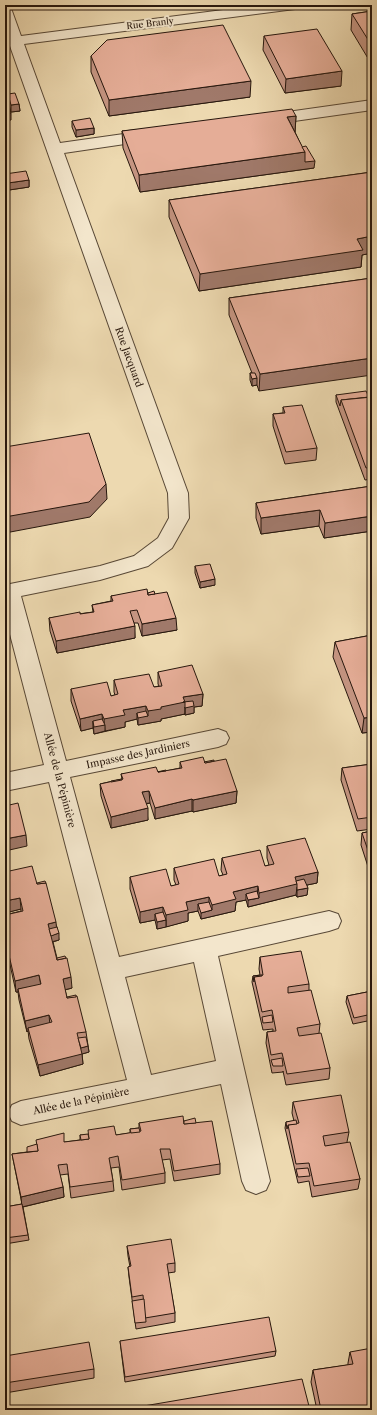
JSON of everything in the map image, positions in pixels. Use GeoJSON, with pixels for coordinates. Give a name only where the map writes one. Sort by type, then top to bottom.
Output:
{"type":"FeatureCollection","features":[{"type":"Feature","properties":{"kind":"street","name":"Rue Branly"},"geometry":{"type":"LineString","coordinates":[[10,41],[295,5]]}},
{"type":"Feature","properties":{"kind":"street","name":"Rue Jacquard"},"geometry":{"type":"LineString","coordinates":[[5,11],[10,41],[55,149],[178,492],[179,518],[165,543],[141,561],[100,573],[7,591]]}},
{"type":"Feature","properties":{"kind":"street"},"geometry":{"type":"LineString","coordinates":[[254,121],[372,105]]}},
{"type":"Feature","properties":{"kind":"street"},"geometry":{"type":"LineString","coordinates":[[55,149],[168,133]]}},
{"type":"Feature","properties":{"kind":"street","name":"Allée de la Pépinière"},"geometry":{"type":"LineString","coordinates":[[7,591],[58,771],[142,1088]]}},
{"type":"Feature","properties":{"kind":"street","name":"Impasse des Jardiniers"},"geometry":{"type":"LineString","coordinates":[[5,782],[218,738]]}},
{"type":"Feature","properties":{"kind":"street"},"geometry":{"type":"LineString","coordinates":[[110,970],[329,921]]}},
{"type":"Feature","properties":{"kind":"street"},"geometry":{"type":"LineString","coordinates":[[204,949],[256,1181]]}},
{"type":"Feature","properties":{"kind":"street","name":"Allée de la Pépinière"},"geometry":{"type":"LineString","coordinates":[[21,1113],[231,1070]]}},
{"type":"Feature","properties":{"kind":"building"},"geometry":{"type":"Polygon","coordinates":[[[372,11],[372,46],[352,14],[372,11]]]}},
{"type":"Feature","properties":{"kind":"building"},"geometry":{"type":"Polygon","coordinates":[[[223,25],[251,81],[109,100],[91,56],[107,40],[223,25]]]}},
{"type":"Feature","properties":{"kind":"building"},"geometry":{"type":"Polygon","coordinates":[[[317,29],[342,71],[286,79],[264,36],[317,29]]]}},
{"type":"Feature","properties":{"kind":"building"},"geometry":{"type":"Polygon","coordinates":[[[15,93],[19,104],[11,105],[8,94],[15,93]]]}},
{"type":"Feature","properties":{"kind":"building"},"geometry":{"type":"Polygon","coordinates":[[[6,99],[11,113],[5,114],[6,99]]]}},
{"type":"Feature","properties":{"kind":"building"},"geometry":{"type":"Polygon","coordinates":[[[292,109],[296,116],[287,117],[305,152],[139,175],[122,131],[292,109]]]}},
{"type":"Feature","properties":{"kind":"building"},"geometry":{"type":"Polygon","coordinates":[[[90,118],[94,128],[76,130],[72,121],[90,118]]]}},
{"type":"Feature","properties":{"kind":"building"},"geometry":{"type":"Polygon","coordinates":[[[306,146],[315,161],[305,162],[305,152],[302,147],[306,146]]]}},
{"type":"Feature","properties":{"kind":"building"},"geometry":{"type":"Polygon","coordinates":[[[26,171],[29,180],[8,183],[5,174],[26,171]]]}},
{"type":"Feature","properties":{"kind":"building"},"geometry":{"type":"Polygon","coordinates":[[[372,172],[372,236],[357,239],[363,250],[200,274],[169,200],[372,172]]]}},
{"type":"Feature","properties":{"kind":"building"},"geometry":{"type":"Polygon","coordinates":[[[372,278],[372,358],[260,374],[229,298],[372,278]]]}},
{"type":"Feature","properties":{"kind":"building"},"geometry":{"type":"Polygon","coordinates":[[[250,373],[255,373],[257,378],[252,379],[250,373]]]}},
{"type":"Feature","properties":{"kind":"building"},"geometry":{"type":"Polygon","coordinates":[[[366,391],[369,397],[341,400],[340,406],[336,395],[366,391]]]}},
{"type":"Feature","properties":{"kind":"building"},"geometry":{"type":"Polygon","coordinates":[[[372,397],[372,467],[366,468],[341,400],[372,397]]]}},
{"type":"Feature","properties":{"kind":"building"},"geometry":{"type":"Polygon","coordinates":[[[302,405],[317,448],[286,452],[273,414],[285,413],[283,407],[302,405]]]}},
{"type":"Feature","properties":{"kind":"building"},"geometry":{"type":"Polygon","coordinates":[[[89,433],[106,484],[89,502],[5,517],[5,447],[89,433]]]}},
{"type":"Feature","properties":{"kind":"building"},"geometry":{"type":"Polygon","coordinates":[[[372,486],[372,516],[325,523],[320,510],[261,518],[256,503],[372,486]]]}},
{"type":"Feature","properties":{"kind":"building"},"geometry":{"type":"Polygon","coordinates":[[[210,564],[215,579],[200,582],[195,566],[210,564]]]}},
{"type":"Feature","properties":{"kind":"building"},"geometry":{"type":"Polygon","coordinates":[[[147,589],[148,595],[167,592],[176,618],[142,624],[137,610],[130,611],[135,626],[56,641],[49,618],[80,612],[80,614],[94,612],[92,605],[113,601],[111,596],[147,589]]]}},
{"type":"Feature","properties":{"kind":"building"},"geometry":{"type":"Polygon","coordinates":[[[154,591],[155,594],[148,595],[148,593],[154,591]]]}},
{"type":"Feature","properties":{"kind":"building"},"geometry":{"type":"Polygon","coordinates":[[[372,635],[372,717],[364,718],[335,642],[372,635]]]}},
{"type":"Feature","properties":{"kind":"building"},"geometry":{"type":"Polygon","coordinates":[[[192,665],[203,694],[183,697],[185,702],[161,707],[161,709],[148,711],[146,706],[123,710],[125,715],[104,719],[102,714],[80,719],[71,689],[107,682],[111,696],[118,694],[114,680],[149,674],[154,687],[162,686],[158,672],[192,665]]]}},
{"type":"Feature","properties":{"kind":"building"},"geometry":{"type":"Polygon","coordinates":[[[193,701],[194,706],[185,708],[185,702],[183,702],[193,701]]]}},
{"type":"Feature","properties":{"kind":"building"},"geometry":{"type":"Polygon","coordinates":[[[146,711],[148,716],[138,718],[137,713],[146,711]]]}},
{"type":"Feature","properties":{"kind":"building"},"geometry":{"type":"Polygon","coordinates":[[[102,719],[105,725],[94,727],[93,721],[102,719]]]}},
{"type":"Feature","properties":{"kind":"building"},"geometry":{"type":"Polygon","coordinates":[[[203,757],[205,763],[226,759],[237,791],[192,799],[155,808],[149,791],[142,792],[148,808],[111,817],[100,784],[123,779],[121,774],[156,767],[158,772],[182,768],[180,762],[203,757]]]}},
{"type":"Feature","properties":{"kind":"building"},"geometry":{"type":"Polygon","coordinates":[[[214,760],[205,763],[204,762],[214,760]]]}},
{"type":"Feature","properties":{"kind":"building"},"geometry":{"type":"Polygon","coordinates":[[[372,764],[372,817],[358,819],[342,768],[372,764]]]}},
{"type":"Feature","properties":{"kind":"building"},"geometry":{"type":"Polygon","coordinates":[[[122,780],[111,782],[111,781],[122,780]]]}},
{"type":"Feature","properties":{"kind":"building"},"geometry":{"type":"Polygon","coordinates":[[[18,803],[26,835],[5,839],[5,806],[18,803]]]}},
{"type":"Feature","properties":{"kind":"building"},"geometry":{"type":"Polygon","coordinates":[[[372,831],[372,862],[362,833],[372,831]]]}},
{"type":"Feature","properties":{"kind":"building"},"geometry":{"type":"Polygon","coordinates":[[[305,838],[318,872],[295,877],[297,884],[259,893],[258,886],[233,892],[236,899],[212,905],[209,897],[186,902],[188,910],[166,915],[163,907],[140,912],[130,877],[166,869],[171,886],[179,884],[174,868],[214,859],[219,876],[227,874],[222,858],[260,850],[265,866],[274,864],[267,846],[305,838]]]}},
{"type":"Feature","properties":{"kind":"building"},"geometry":{"type":"Polygon","coordinates":[[[32,866],[37,884],[46,883],[56,922],[48,924],[57,960],[67,958],[71,977],[63,979],[67,998],[77,996],[86,1032],[77,1033],[82,1054],[38,1065],[28,1028],[52,1022],[49,1015],[25,1021],[18,989],[41,984],[39,975],[15,981],[5,938],[5,915],[23,911],[20,898],[5,901],[5,872],[32,866]]]}},
{"type":"Feature","properties":{"kind":"building"},"geometry":{"type":"Polygon","coordinates":[[[304,879],[308,888],[297,890],[296,881],[304,879]]]}},
{"type":"Feature","properties":{"kind":"building"},"geometry":{"type":"Polygon","coordinates":[[[45,881],[46,883],[37,884],[37,883],[45,881]]]}},
{"type":"Feature","properties":{"kind":"building"},"geometry":{"type":"Polygon","coordinates":[[[257,891],[259,898],[248,900],[246,894],[257,891]]]}},
{"type":"Feature","properties":{"kind":"building"},"geometry":{"type":"Polygon","coordinates":[[[209,902],[212,910],[201,913],[198,904],[209,902]]]}},
{"type":"Feature","properties":{"kind":"building"},"geometry":{"type":"Polygon","coordinates":[[[163,912],[166,920],[157,922],[155,914],[163,912]]]}},
{"type":"Feature","properties":{"kind":"building"},"geometry":{"type":"Polygon","coordinates":[[[57,927],[59,933],[51,936],[49,929],[57,927]]]}},
{"type":"Feature","properties":{"kind":"building"},"geometry":{"type":"Polygon","coordinates":[[[301,951],[309,984],[288,987],[288,993],[311,990],[320,1024],[297,1028],[299,1036],[321,1033],[330,1068],[287,1074],[282,1053],[271,1055],[267,1032],[276,1031],[272,1010],[262,1012],[254,977],[263,975],[260,957],[301,951]]]}},
{"type":"Feature","properties":{"kind":"building"},"geometry":{"type":"Polygon","coordinates":[[[65,956],[66,958],[57,960],[57,958],[65,956]]]}},
{"type":"Feature","properties":{"kind":"building"},"geometry":{"type":"Polygon","coordinates":[[[262,975],[254,977],[254,982],[253,976],[262,975]]]}},
{"type":"Feature","properties":{"kind":"building"},"geometry":{"type":"Polygon","coordinates":[[[372,991],[372,1014],[354,1018],[347,996],[372,991]]]}},
{"type":"Feature","properties":{"kind":"building"},"geometry":{"type":"Polygon","coordinates":[[[76,995],[76,997],[67,998],[67,997],[76,995]]]}},
{"type":"Feature","properties":{"kind":"building"},"geometry":{"type":"Polygon","coordinates":[[[272,1015],[273,1022],[263,1023],[262,1017],[272,1015]]]}},
{"type":"Feature","properties":{"kind":"building"},"geometry":{"type":"Polygon","coordinates":[[[86,1037],[88,1046],[81,1048],[78,1038],[86,1037]]]}},
{"type":"Feature","properties":{"kind":"building"},"geometry":{"type":"Polygon","coordinates":[[[282,1058],[283,1066],[273,1066],[271,1060],[282,1058]]]}},
{"type":"Feature","properties":{"kind":"building"},"geometry":{"type":"Polygon","coordinates":[[[341,1095],[349,1132],[323,1136],[325,1146],[350,1142],[360,1179],[314,1186],[309,1163],[296,1164],[288,1125],[299,1123],[293,1102],[341,1095]]]}},
{"type":"Feature","properties":{"kind":"building"},"geometry":{"type":"Polygon","coordinates":[[[183,1116],[184,1124],[212,1121],[220,1164],[174,1171],[170,1149],[160,1149],[165,1173],[122,1180],[118,1156],[109,1158],[113,1181],[70,1187],[67,1164],[58,1165],[63,1187],[21,1197],[12,1154],[38,1151],[36,1140],[64,1133],[64,1142],[89,1139],[88,1130],[114,1126],[116,1135],[141,1131],[139,1123],[183,1116]]]}},
{"type":"Feature","properties":{"kind":"building"},"geometry":{"type":"Polygon","coordinates":[[[195,1118],[196,1123],[184,1124],[184,1121],[195,1118]]]}},
{"type":"Feature","properties":{"kind":"building"},"geometry":{"type":"Polygon","coordinates":[[[296,1120],[297,1124],[288,1125],[287,1129],[286,1122],[296,1120]]]}},
{"type":"Feature","properties":{"kind":"building"},"geometry":{"type":"Polygon","coordinates":[[[139,1128],[140,1132],[131,1133],[130,1129],[139,1128]]]}},
{"type":"Feature","properties":{"kind":"building"},"geometry":{"type":"Polygon","coordinates":[[[88,1134],[89,1139],[81,1140],[80,1135],[88,1134]]]}},
{"type":"Feature","properties":{"kind":"building"},"geometry":{"type":"Polygon","coordinates":[[[37,1144],[38,1151],[27,1152],[27,1147],[37,1144]]]}},
{"type":"Feature","properties":{"kind":"building"},"geometry":{"type":"Polygon","coordinates":[[[308,1168],[310,1176],[298,1177],[296,1169],[308,1168]]]}},
{"type":"Feature","properties":{"kind":"building"},"geometry":{"type":"Polygon","coordinates":[[[22,1204],[28,1235],[5,1238],[5,1207],[22,1204]]]}},
{"type":"Feature","properties":{"kind":"building"},"geometry":{"type":"Polygon","coordinates":[[[171,1239],[175,1263],[167,1264],[175,1313],[145,1318],[143,1295],[132,1297],[128,1267],[131,1266],[127,1246],[171,1239]]]}},
{"type":"Feature","properties":{"kind":"building"},"geometry":{"type":"Polygon","coordinates":[[[144,1299],[146,1322],[135,1323],[132,1301],[144,1299]]]}},
{"type":"Feature","properties":{"kind":"building"},"geometry":{"type":"Polygon","coordinates":[[[269,1317],[276,1351],[125,1377],[120,1341],[269,1317]]]}},
{"type":"Feature","properties":{"kind":"building"},"geometry":{"type":"Polygon","coordinates":[[[89,1342],[94,1369],[5,1383],[5,1356],[89,1342]]]}},
{"type":"Feature","properties":{"kind":"building"},"geometry":{"type":"Polygon","coordinates":[[[372,1348],[372,1410],[321,1410],[313,1370],[353,1364],[350,1352],[372,1348]]]}},
{"type":"Feature","properties":{"kind":"building"},"geometry":{"type":"Polygon","coordinates":[[[302,1379],[310,1410],[132,1410],[132,1408],[302,1379]]]}}]}
